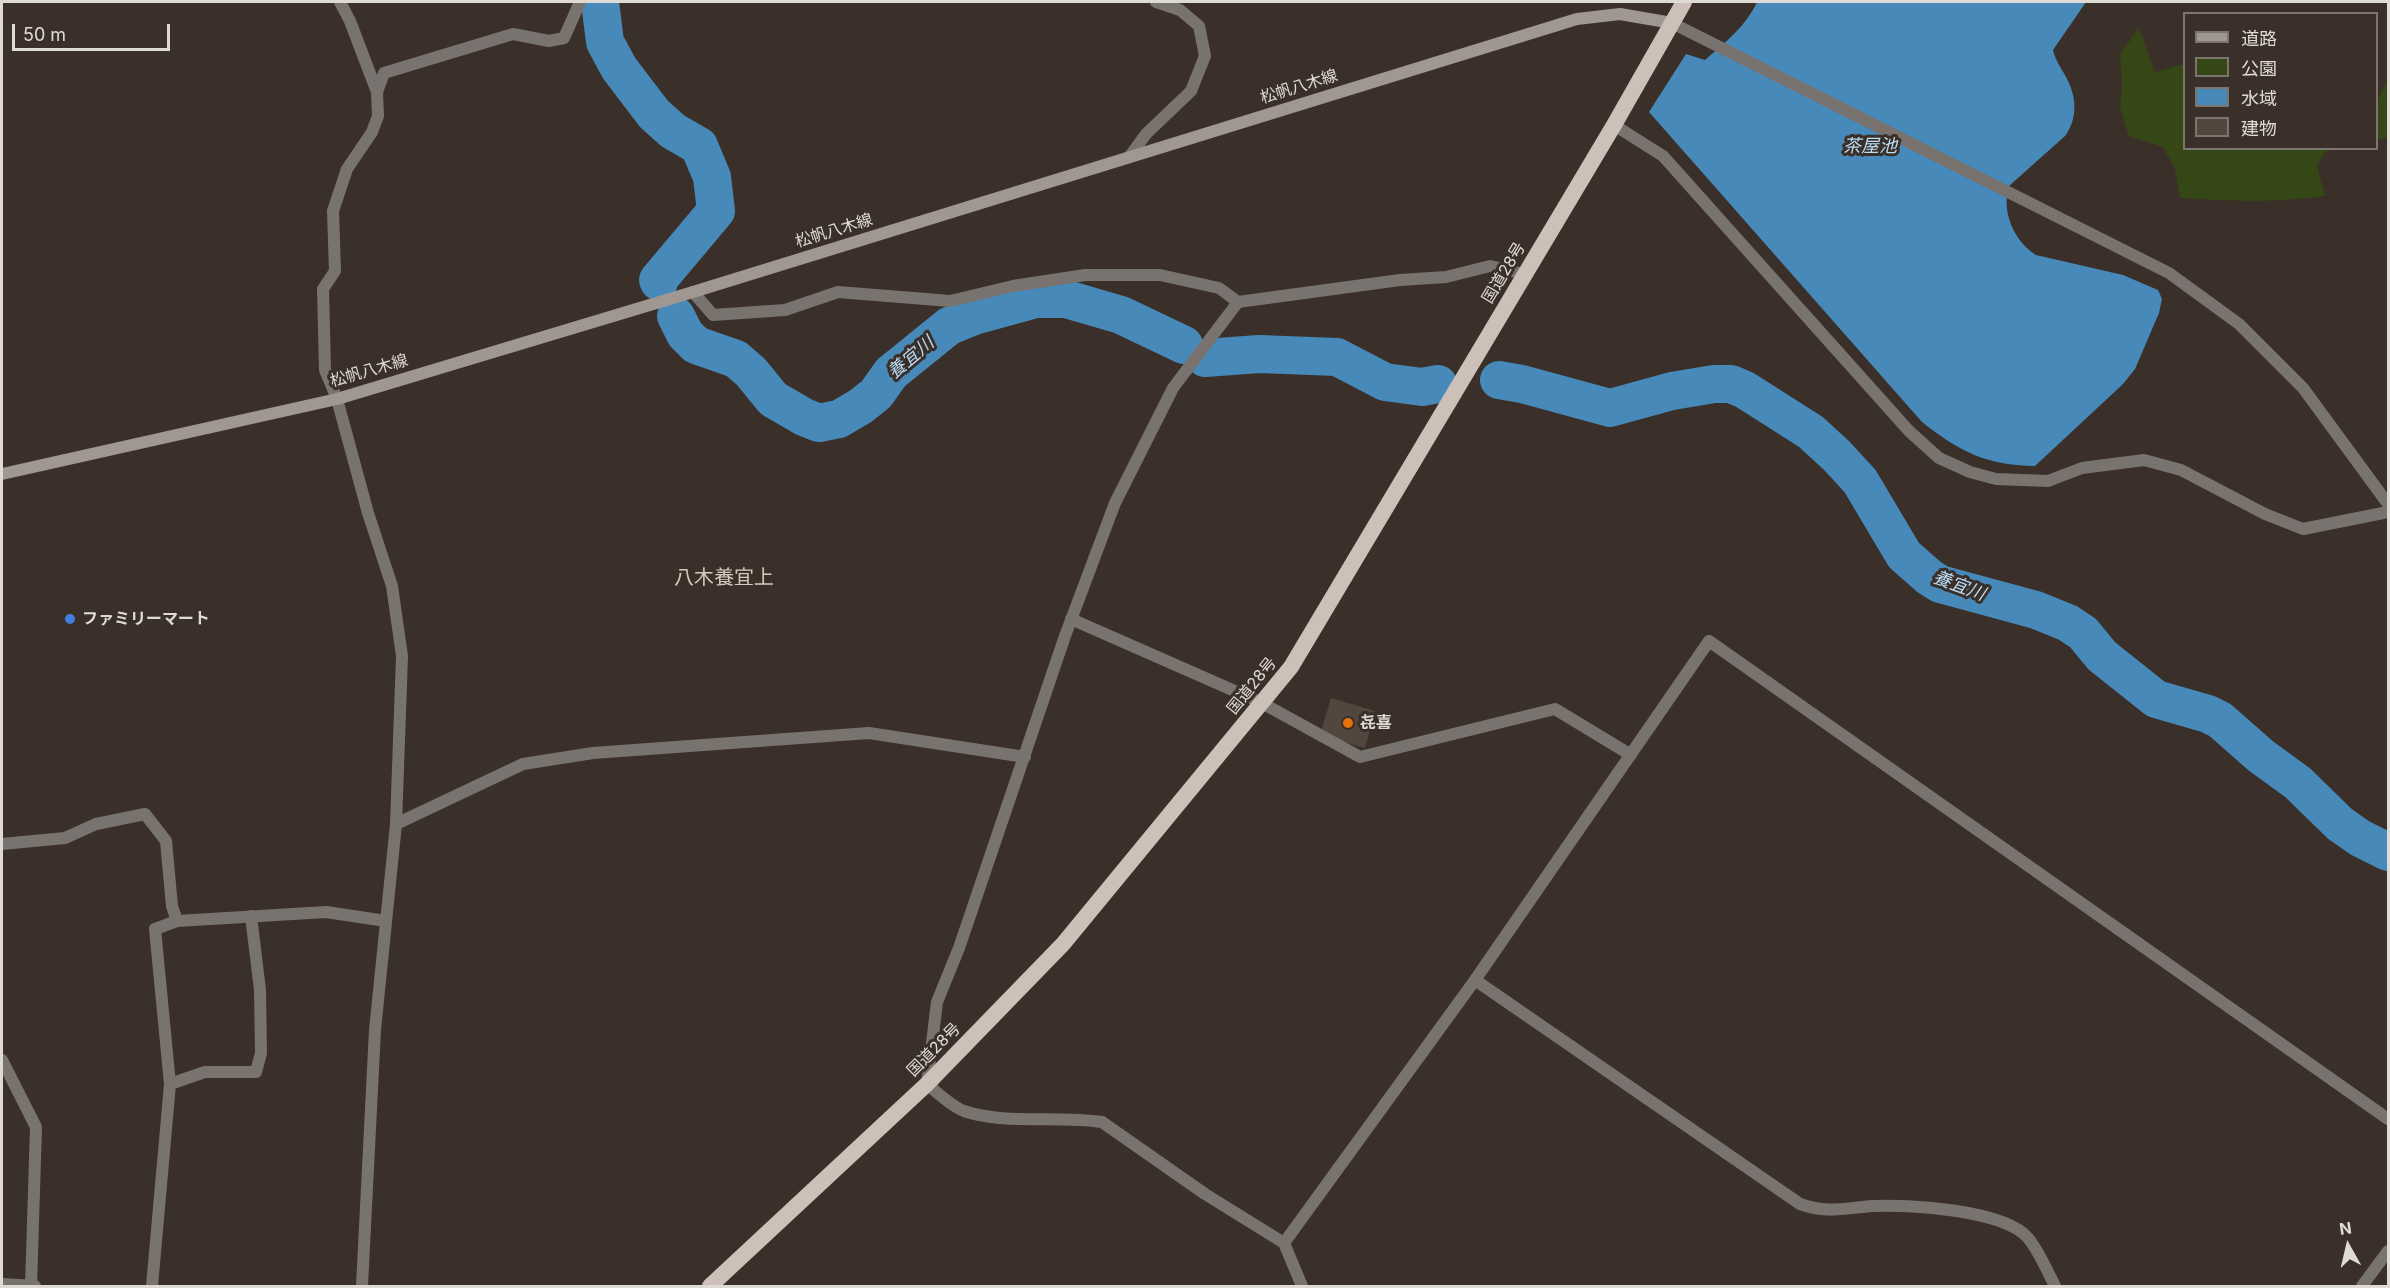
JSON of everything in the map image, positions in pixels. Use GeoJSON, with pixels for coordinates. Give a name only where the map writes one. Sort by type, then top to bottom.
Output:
{"type":"FeatureCollection","features":[{"type":"Feature","properties":{"kind":"highway","name":"国道28号"},"geometry":{"type":"LineString","coordinates":[[710,1287],[927,1084],[1063,944],[1291,667],[1614,125],[1684,2]]}},
{"type":"Feature","properties":{"kind":"main road","name":"松帆八木線"},"geometry":{"type":"LineString","coordinates":[[2,474],[337,399],[693,292],[1578,19],[1620,14],[1672,22]]}},
{"type":"Feature","properties":{"kind":"street"},"geometry":{"type":"LineString","coordinates":[[340,2],[350,21],[377,92],[378,116],[372,132],[347,169],[333,212],[335,271],[323,289],[325,370],[337,399],[368,513],[392,586],[402,656],[396,824],[375,1030],[362,1287]]}},
{"type":"Feature","properties":{"kind":"street"},"geometry":{"type":"LineString","coordinates":[[377,92],[384,73],[513,34],[549,41],[564,38],[580,2]]}},
{"type":"Feature","properties":{"kind":"street"},"geometry":{"type":"LineString","coordinates":[[1130,156],[1146,134],[1191,91],[1205,56],[1199,26],[1180,10],[1156,2]]}},
{"type":"Feature","properties":{"kind":"street"},"geometry":{"type":"LineString","coordinates":[[1672,22],[2169,273],[2239,324],[2303,388],[2388,504]]}},
{"type":"Feature","properties":{"kind":"street"},"geometry":{"type":"LineString","coordinates":[[1614,125],[1663,156],[1909,431],[1939,458],[1970,472],[1996,478],[2048,481],[2082,468],[2144,460],[2181,470],[2265,514],[2303,529],[2388,512]]}},
{"type":"Feature","properties":{"kind":"street"},"geometry":{"type":"LineString","coordinates":[[693,292],[713,315],[785,310],[838,292],[950,301],[1013,286],[1085,275],[1160,275],[1219,288],[1238,302],[1400,280],[1446,277],[1490,266],[1524,274]]}},
{"type":"Feature","properties":{"kind":"street"},"geometry":{"type":"LineString","coordinates":[[1238,302],[1173,388],[1115,503],[1071,619],[959,948],[937,1002],[927,1084],[963,1110],[971,1112],[1005,1117],[1102,1122],[1205,1194],[1284,1243],[1302,1287]]}},
{"type":"Feature","properties":{"kind":"street"},"geometry":{"type":"LineString","coordinates":[[1071,619],[1262,703],[1360,757],[1555,709],[1631,755]]}},
{"type":"Feature","properties":{"kind":"street"},"geometry":{"type":"LineString","coordinates":[[1284,1243],[1475,980],[1710,641],[2388,1119]]}},
{"type":"Feature","properties":{"kind":"street"},"geometry":{"type":"LineString","coordinates":[[396,824],[523,764],[593,753],[869,733],[1025,757]]}},
{"type":"Feature","properties":{"kind":"street"},"geometry":{"type":"LineString","coordinates":[[2,844],[65,838],[96,824],[145,814],[166,841],[172,906],[177,921]]}},
{"type":"Feature","properties":{"kind":"street"},"geometry":{"type":"LineString","coordinates":[[152,1287],[170,1084],[154,929],[177,921],[326,912],[386,921]]}},
{"type":"Feature","properties":{"kind":"street"},"geometry":{"type":"LineString","coordinates":[[170,1084],[205,1072],[256,1072],[261,1053],[260,990],[251,916]]}},
{"type":"Feature","properties":{"kind":"street"},"geometry":{"type":"LineString","coordinates":[[1475,980],[1800,1204],[1819,1211],[1875,1206],[1924,1207],[1998,1220],[2028,1237],[2055,1287]]}},
{"type":"Feature","properties":{"kind":"street"},"geometry":{"type":"LineString","coordinates":[[2,1060],[36,1127],[31,1286]]}},
{"type":"Feature","properties":{"kind":"street"},"geometry":{"type":"LineString","coordinates":[[2362,1287],[2388,1251]]}},
{"type":"Feature","properties":{"kind":"street"},"geometry":{"type":"LineString","coordinates":[[2,1284],[35,1287]]}},
{"type":"Feature","properties":{"kind":"green space"},"geometry":{"type":"Polygon","coordinates":[[[2139,28],[2155,72],[2183,64],[2183,150],[2330,150],[2326,151],[2317,165],[2325,196],[2252,201],[2180,198],[2175,169],[2163,147],[2129,136],[2120,108],[2122,85],[2120,54],[2139,28]]]}},
{"type":"Feature","properties":{"kind":"green space"},"geometry":{"type":"Polygon","coordinates":[[[2388,77],[2388,138],[2378,139],[2378,100],[2388,77]]]}},
{"type":"Feature","properties":{"kind":"water","name":"茶屋池"},"geometry":{"type":"Polygon","coordinates":[[[1757,2],[2086,2],[2053,50],[2073,95],[2072,123],[2065,136],[2009,186],[2008,216],[2021,242],[2036,255],[2123,275],[2158,290],[2162,299],[2159,313],[2135,369],[2123,384],[2035,466],[2002,463],[1974,455],[1922,422],[1649,112],[1686,54],[1705,60],[1741,26],[1757,2]]]}},
{"type":"Feature","properties":{"kind":"building","name":"㐂喜"},"geometry":{"type":"Polygon","coordinates":[[[1331,698],[1375,711],[1365,748],[1320,735],[1331,698]]]}},
{"type":"Feature","properties":{"kind":"waterway","name":"養宜川"},"geometry":{"type":"LineString","coordinates":[[600,2],[605,42],[619,68],[654,114],[673,131],[699,146],[712,177],[716,211],[658,280],[659,282]]}},
{"type":"Feature","properties":{"kind":"waterway","name":"養宜川"},"geometry":{"type":"LineString","coordinates":[[676,316],[685,334],[696,345],[736,359],[751,372],[773,399],[819,423],[839,419],[861,406],[876,394],[891,373],[949,326],[974,316],[1036,299],[1066,299],[1121,315],[1184,345]]}},
{"type":"Feature","properties":{"kind":"waterway","name":"養宜川"},"geometry":{"type":"LineString","coordinates":[[1205,358],[1259,354],[1337,357],[1385,382],[1422,387],[1438,384]]}},
{"type":"Feature","properties":{"kind":"waterway","name":"養宜川"},"geometry":{"type":"LineString","coordinates":[[1499,380],[1610,408],[1672,391],[1714,384],[1731,384],[1745,390],[1811,432],[1837,456],[1860,481],[1904,555],[1929,577],[1940,584],[2036,610],[2068,623],[2083,633],[2102,656],[2156,699],[2208,714],[2220,720],[2261,756],[2298,783],[2340,824],[2360,838],[2388,852]]}},
{"type":"Feature","properties":{"kind":"place","name":"ファミリーマート"},"geometry":{"type":"Point","coordinates":[70,619]}},
{"type":"Feature","properties":{"kind":"place","name":"㐂喜"},"geometry":{"type":"Point","coordinates":[1348,723]}},
{"type":"Feature","properties":{"kind":"district","name":"八木養宜上"},"geometry":{"type":"Point","coordinates":[724,578]}}]}
